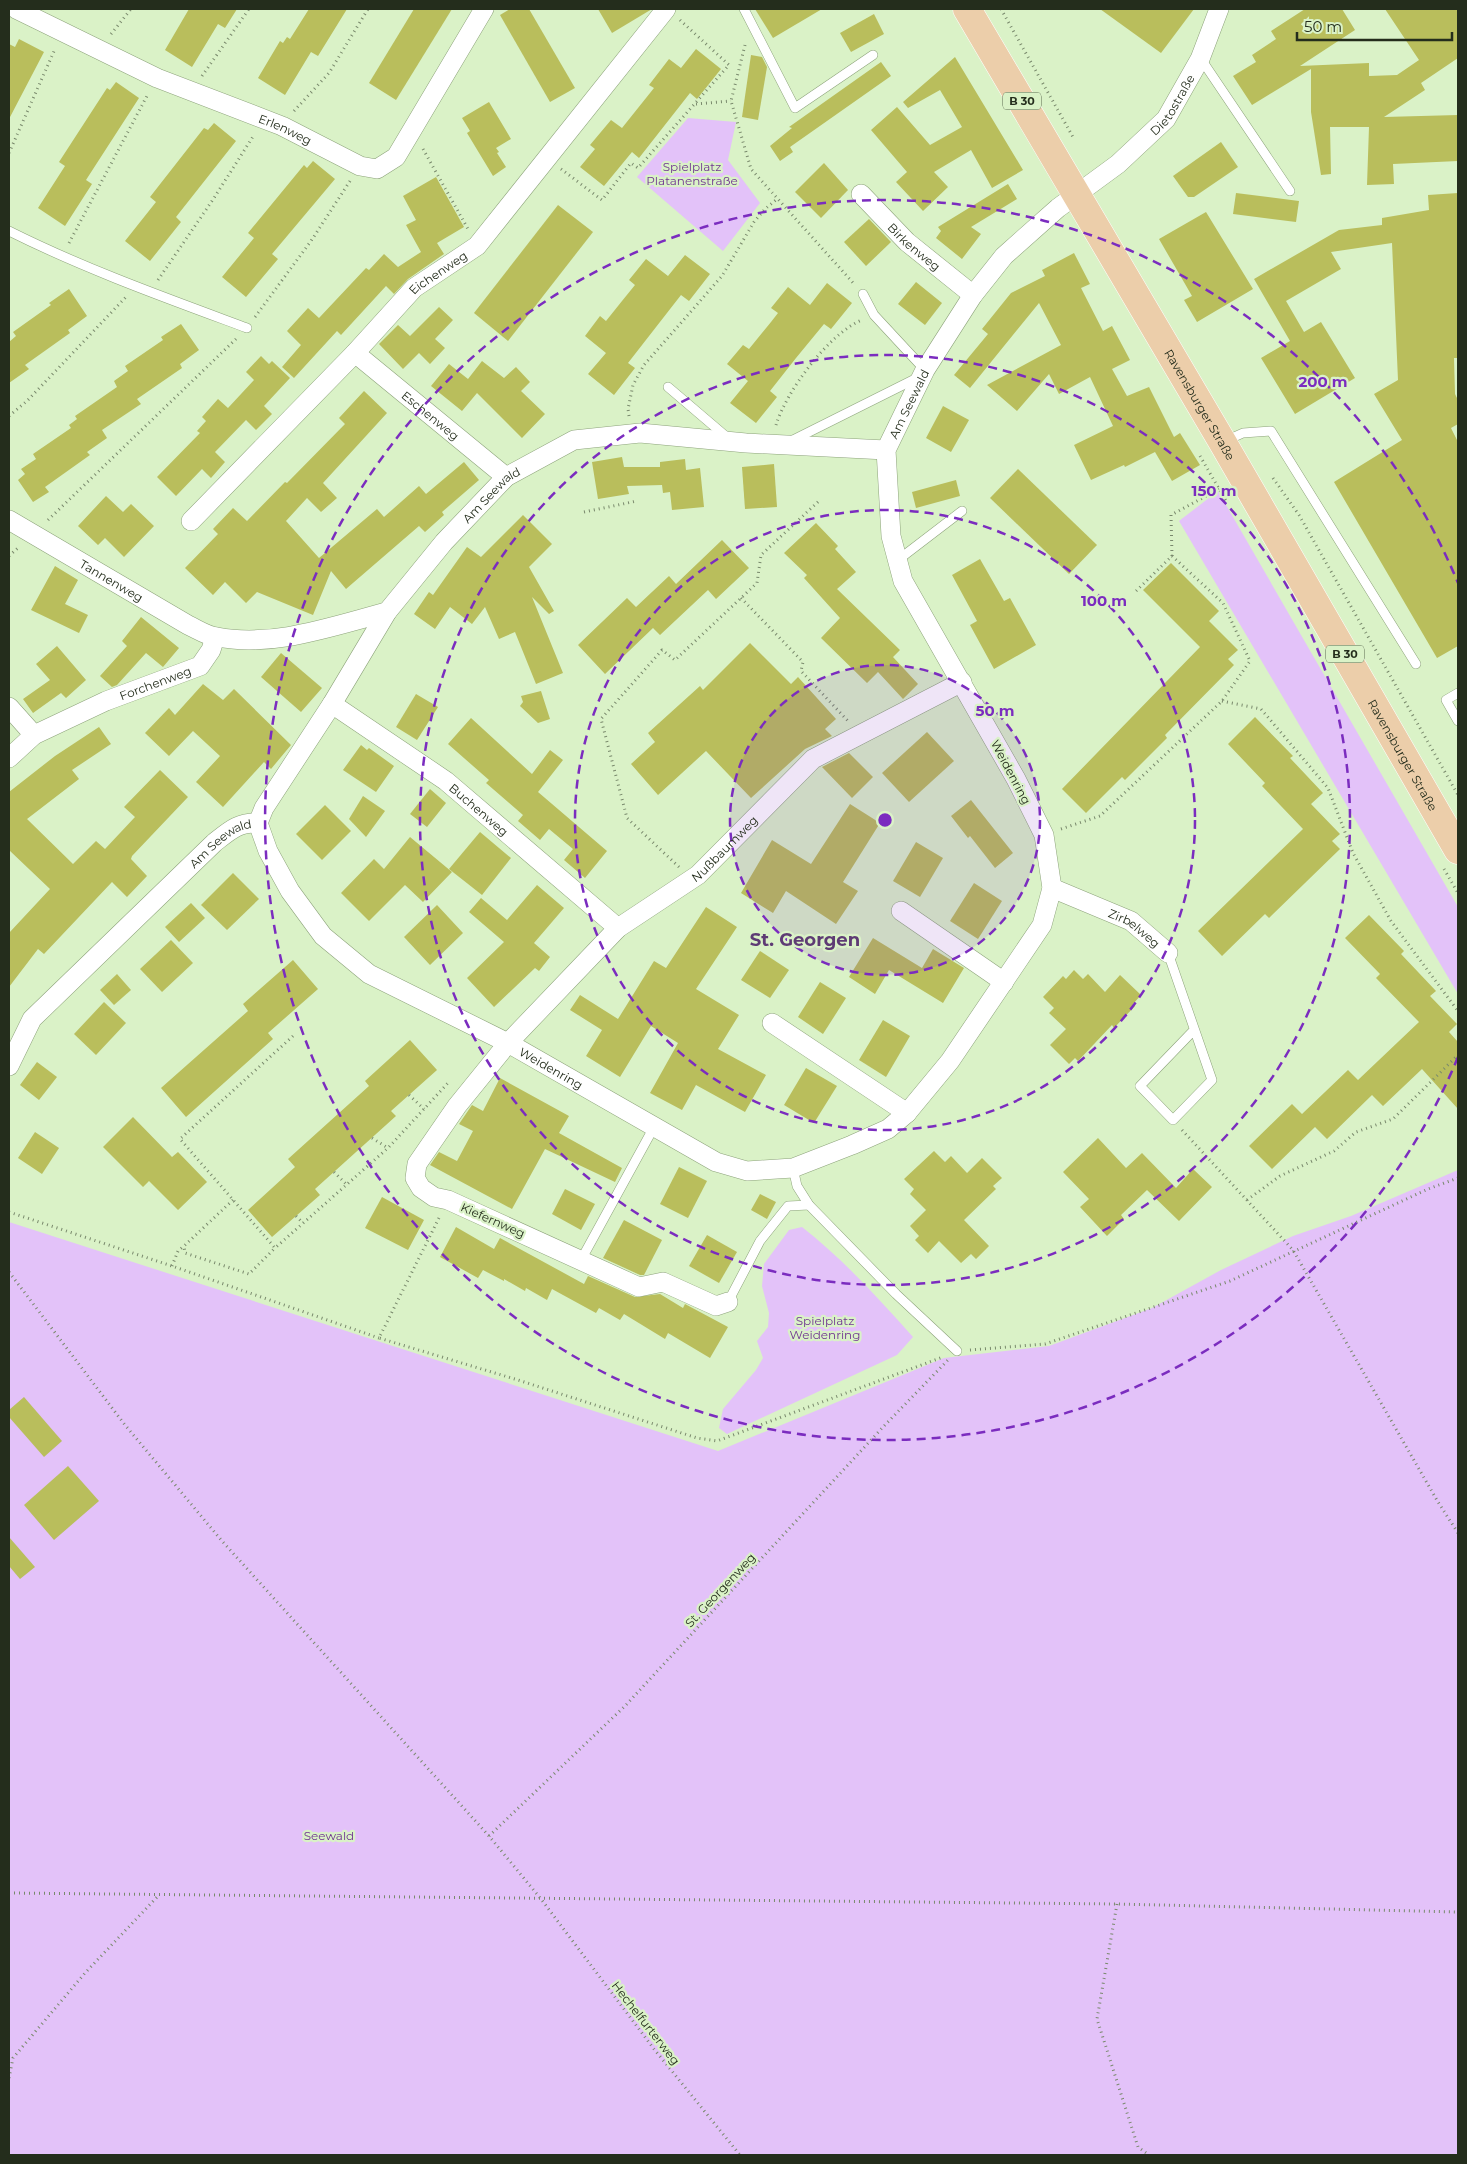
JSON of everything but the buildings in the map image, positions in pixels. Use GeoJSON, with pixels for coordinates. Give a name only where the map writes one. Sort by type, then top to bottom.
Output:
{"type":"FeatureCollection","features":[{"type":"Feature","properties":{"kind":"main road","name":"Ravensburger Straße"},"geometry":{"type":"LineString","coordinates":[[967,9],[1086,187],[1223,443],[1458,850]]}},
{"type":"Feature","properties":{"kind":"street","name":"Erlenweg"},"geometry":{"type":"LineString","coordinates":[[16,9],[157,78],[282,126],[360,166],[378,169],[396,157],[484,9]]}},
{"type":"Feature","properties":{"kind":"street","name":"Dietostraße"},"geometry":{"type":"LineString","coordinates":[[1086,187],[1118,164],[1166,119],[1200,59],[1220,9]]}},
{"type":"Feature","properties":{"kind":"street","name":"Eichenweg"},"geometry":{"type":"LineString","coordinates":[[190,521],[355,353],[414,288],[477,246],[546,158],[670,12]]}},
{"type":"Feature","properties":{"kind":"street","name":"Am Seewald"},"geometry":{"type":"LineString","coordinates":[[9,1066],[32,1019],[214,843],[230,830],[245,822],[258,823],[264,808],[332,704],[387,612],[444,542],[506,477],[574,440],[640,433],[732,442],[886,450],[923,373],[973,295],[1004,256],[1040,222],[1086,187]]}},
{"type":"Feature","properties":{"kind":"street","name":"Birkenweg"},"geometry":{"type":"LineString","coordinates":[[861,194],[907,242],[973,295]]}},
{"type":"Feature","properties":{"kind":"street","name":"Eschenweg"},"geometry":{"type":"LineString","coordinates":[[355,353],[506,477]]}},
{"type":"Feature","properties":{"kind":"street","name":"Weidenring"},"geometry":{"type":"LineString","coordinates":[[258,823],[268,851],[290,891],[323,936],[369,974],[508,1043],[716,1162],[748,1172],[792,1168],[852,1146],[888,1129],[907,1113],[950,1061],[1004,982],[1042,925],[1052,888],[1044,835],[1016,779],[903,581],[892,536],[886,450]]}},
{"type":"Feature","properties":{"kind":"street","name":"Tannenweg"},"geometry":{"type":"LineString","coordinates":[[9,520],[188,625],[215,637]]}},
{"type":"Feature","properties":{"kind":"street"},"geometry":{"type":"LineString","coordinates":[[215,637],[250,640],[296,635],[387,612]]}},
{"type":"Feature","properties":{"kind":"street","name":"Forchenweg"},"geometry":{"type":"LineString","coordinates":[[9,758],[34,735],[106,701],[200,666],[211,650],[215,637]]}},
{"type":"Feature","properties":{"kind":"street","name":"Nußbaumweg"},"geometry":{"type":"LineString","coordinates":[[508,1043],[618,928],[698,875],[813,759],[962,682]]}},
{"type":"Feature","properties":{"kind":"street","name":"Buchenweg"},"geometry":{"type":"LineString","coordinates":[[332,704],[446,781],[618,928]]}},
{"type":"Feature","properties":{"kind":"street"},"geometry":{"type":"LineString","coordinates":[[9,707],[34,735]]}},
{"type":"Feature","properties":{"kind":"street","name":"Zirbelweg"},"geometry":{"type":"LineString","coordinates":[[1052,888],[1131,921],[1168,953]]}},
{"type":"Feature","properties":{"kind":"street"},"geometry":{"type":"LineString","coordinates":[[902,911],[1004,982]]}},
{"type":"Feature","properties":{"kind":"street"},"geometry":{"type":"LineString","coordinates":[[772,1022],[907,1113]]}},
{"type":"Feature","properties":{"kind":"street","name":"Kiefernweg"},"geometry":{"type":"LineString","coordinates":[[508,1043],[457,1106],[417,1164],[415,1178],[421,1188],[434,1197],[448,1200],[639,1287],[664,1282],[716,1306],[728,1302]]}},
{"type":"Feature","properties":{"kind":"lane"},"geometry":{"type":"LineString","coordinates":[[744,9],[750,24],[796,108],[872,54]]}},
{"type":"Feature","properties":{"kind":"lane"},"geometry":{"type":"LineString","coordinates":[[1200,59],[1290,191]]}},
{"type":"Feature","properties":{"kind":"lane"},"geometry":{"type":"LineString","coordinates":[[9,231],[62,256],[246,328]]}},
{"type":"Feature","properties":{"kind":"lane"},"geometry":{"type":"LineString","coordinates":[[780,444],[923,373],[874,315],[863,294]]}},
{"type":"Feature","properties":{"kind":"lane"},"geometry":{"type":"LineString","coordinates":[[668,387],[732,442]]}},
{"type":"Feature","properties":{"kind":"lane"},"geometry":{"type":"LineString","coordinates":[[1223,443],[1243,434],[1271,431],[1416,664]]}},
{"type":"Feature","properties":{"kind":"lane"},"geometry":{"type":"LineString","coordinates":[[898,560],[962,511]]}},
{"type":"Feature","properties":{"kind":"lane"},"geometry":{"type":"LineString","coordinates":[[1458,693],[1446,700],[1458,721]]}},
{"type":"Feature","properties":{"kind":"lane","name":"Zirbelweg"},"geometry":{"type":"LineString","coordinates":[[1168,953],[1212,1080],[1174,1120]]}},
{"type":"Feature","properties":{"kind":"lane"},"geometry":{"type":"LineString","coordinates":[[1174,1120],[1140,1086],[1194,1030]]}},
{"type":"Feature","properties":{"kind":"lane"},"geometry":{"type":"LineString","coordinates":[[581,1260],[654,1127]]}},
{"type":"Feature","properties":{"kind":"lane"},"geometry":{"type":"LineString","coordinates":[[792,1168],[797,1186],[809,1204],[889,1287],[958,1351]]}},
{"type":"Feature","properties":{"kind":"lane"},"geometry":{"type":"LineString","coordinates":[[728,1302],[760,1241],[788,1206],[809,1204]]}},
{"type":"Feature","properties":{"kind":"path"},"geometry":{"type":"LineString","coordinates":[[99,50],[131,9]]}},
{"type":"Feature","properties":{"kind":"path"},"geometry":{"type":"LineString","coordinates":[[192,91],[249,9]]}},
{"type":"Feature","properties":{"kind":"path"},"geometry":{"type":"LineString","coordinates":[[282,126],[329,73],[368,9]]}},
{"type":"Feature","properties":{"kind":"path"},"geometry":{"type":"LineString","coordinates":[[546,158],[602,200],[631,163],[638,168],[696,104],[728,65],[670,12]]}},
{"type":"Feature","properties":{"kind":"path"},"geometry":{"type":"LineString","coordinates":[[750,24],[732,101],[751,169],[863,294]]}},
{"type":"Feature","properties":{"kind":"path"},"geometry":{"type":"LineString","coordinates":[[9,153],[62,32]]}},
{"type":"Feature","properties":{"kind":"path"},"geometry":{"type":"LineString","coordinates":[[62,256],[110,162],[157,78]]}},
{"type":"Feature","properties":{"kind":"path"},"geometry":{"type":"LineString","coordinates":[[696,104],[732,101]]}},
{"type":"Feature","properties":{"kind":"path"},"geometry":{"type":"LineString","coordinates":[[411,129],[477,246]]}},
{"type":"Feature","properties":{"kind":"path"},"geometry":{"type":"LineString","coordinates":[[32,534],[246,328],[311,241],[360,166]]}},
{"type":"Feature","properties":{"kind":"path"},"geometry":{"type":"LineString","coordinates":[[632,434],[628,409],[633,385],[644,365],[722,276],[754,222],[777,199]]}},
{"type":"Feature","properties":{"kind":"path"},"geometry":{"type":"LineString","coordinates":[[780,444],[776,424],[781,412],[806,373],[844,330],[859,320],[874,315]]}},
{"type":"Feature","properties":{"kind":"path"},"geometry":{"type":"LineString","coordinates":[[1273,477],[1299,515],[1458,795]]}},
{"type":"Feature","properties":{"kind":"path"},"geometry":{"type":"LineString","coordinates":[[1044,835],[1100,816],[1222,701],[1250,661],[1223,603],[1172,556],[1171,515],[1219,489]]}},
{"type":"Feature","properties":{"kind":"path"},"geometry":{"type":"LineString","coordinates":[[692,879],[627,818],[601,719],[662,650],[675,660],[757,582],[761,555],[820,500]]}},
{"type":"Feature","properties":{"kind":"path"},"geometry":{"type":"LineString","coordinates":[[584,512],[637,501]]}},
{"type":"Feature","properties":{"kind":"path"},"geometry":{"type":"LineString","coordinates":[[1135,592],[1172,556]]}},
{"type":"Feature","properties":{"kind":"path"},"geometry":{"type":"LineString","coordinates":[[740,598],[803,662],[801,671],[860,735]]}},
{"type":"Feature","properties":{"kind":"path"},"geometry":{"type":"LineString","coordinates":[[1222,701],[1261,709],[1328,788],[1353,853],[1391,921],[1458,1011]]}},
{"type":"Feature","properties":{"kind":"path"},"geometry":{"type":"LineString","coordinates":[[274,1248],[180,1139],[293,1036]]}},
{"type":"Feature","properties":{"kind":"path"},"geometry":{"type":"LineString","coordinates":[[1247,1200],[1280,1176],[1334,1150],[1356,1132],[1393,1119],[1458,1055]]}},
{"type":"Feature","properties":{"kind":"path"},"geometry":{"type":"LineString","coordinates":[[184,1246],[185,1253],[249,1274],[274,1248],[388,1148],[452,1078]]}},
{"type":"Feature","properties":{"kind":"path"},"geometry":{"type":"LineString","coordinates":[[409,1095],[424,1109]]}},
{"type":"Feature","properties":{"kind":"path"},"geometry":{"type":"LineString","coordinates":[[1174,1120],[1294,1250],[1438,1502],[1458,1533]]}},
{"type":"Feature","properties":{"kind":"path"},"geometry":{"type":"LineString","coordinates":[[372,1138],[388,1148]]}},
{"type":"Feature","properties":{"kind":"path"},"geometry":{"type":"LineString","coordinates":[[334,1172],[346,1184]]}},
{"type":"Feature","properties":{"kind":"path"},"geometry":{"type":"LineString","coordinates":[[9,1212],[379,1338],[518,1380],[697,1438],[717,1441],[958,1351],[1046,1344],[1230,1281],[1428,1189],[1458,1178]]}},
{"type":"Feature","properties":{"kind":"path"},"geometry":{"type":"LineString","coordinates":[[172,1266],[178,1251],[232,1200]]}},
{"type":"Feature","properties":{"kind":"path"},"geometry":{"type":"LineString","coordinates":[[379,1338],[448,1200]]}},
{"type":"Feature","properties":{"kind":"path"},"geometry":{"type":"LineString","coordinates":[[296,1216],[303,1223]]}},
{"type":"Feature","properties":{"kind":"path","name":"Hechelfurterweg"},"geometry":{"type":"LineString","coordinates":[[9,1272],[125,1425],[222,1541],[489,1836],[541,1899],[654,2049],[740,2155]]}},
{"type":"Feature","properties":{"kind":"path","name":"St. Georgenweg"},"geometry":{"type":"LineString","coordinates":[[489,1836],[625,1706],[884,1426],[958,1351]]}},
{"type":"Feature","properties":{"kind":"path"},"geometry":{"type":"LineString","coordinates":[[9,1893],[1117,1904],[1458,1912]]}},
{"type":"Feature","properties":{"kind":"path"},"geometry":{"type":"LineString","coordinates":[[9,2078],[13,2058],[86,1973],[160,1895]]}},
{"type":"Feature","properties":{"kind":"path"},"geometry":{"type":"LineString","coordinates":[[1117,1904],[1097,2019],[1138,2147],[1148,2155]]}},
{"type":"Feature","properties":{"kind":"green space","name":"Spielplatz Platanenstraße"},"geometry":{"type":"Polygon","coordinates":[[[688,118],[736,122],[728,160],[760,203],[723,251],[637,177],[688,118]]]}},
{"type":"Feature","properties":{"kind":"green space"},"geometry":{"type":"Polygon","coordinates":[[[1218,491],[1458,907],[1458,994],[1179,521],[1218,491]]]}},
{"type":"Feature","properties":{"kind":"green space","name":"Seewald"},"geometry":{"type":"Polygon","coordinates":[[[1458,1170],[1458,2155],[9,2155],[9,1222],[718,1451],[944,1358],[1049,1346],[1152,1308],[1221,1270],[1293,1236],[1351,1216],[1458,1170]]]}},
{"type":"Feature","properties":{"kind":"green space","name":"Spielplatz Weidenring"},"geometry":{"type":"Polygon","coordinates":[[[802,1227],[846,1266],[913,1337],[897,1355],[727,1434],[719,1428],[723,1409],[756,1370],[763,1358],[757,1341],[768,1327],[769,1313],[762,1286],[764,1264],[789,1230],[802,1227]]]}},
{"type":"Feature","properties":{"kind":"district","name":"St. Georgen"},"geometry":{"type":"Point","coordinates":[805,940]}}]}
